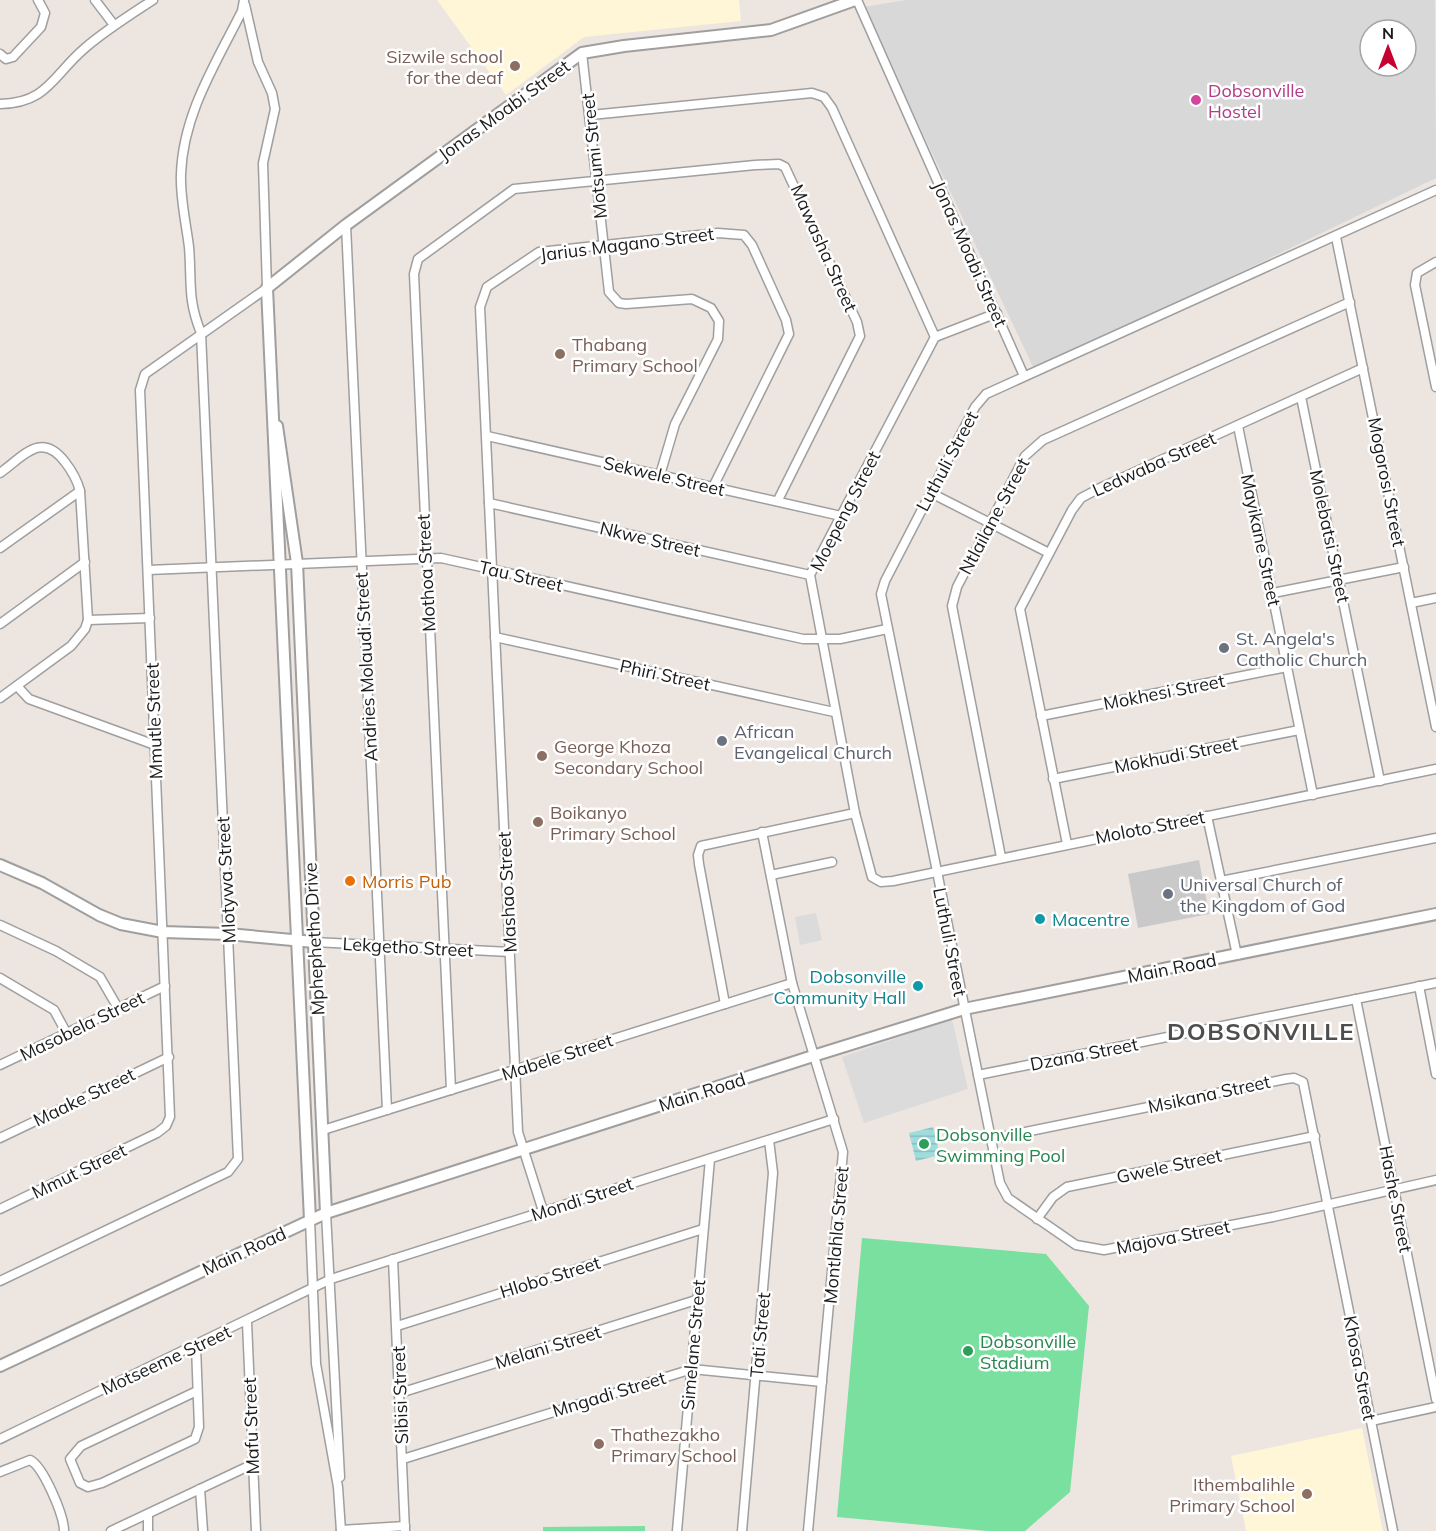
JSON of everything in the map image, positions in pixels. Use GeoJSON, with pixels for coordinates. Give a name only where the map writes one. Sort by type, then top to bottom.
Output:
{"type":"FeatureCollection","features":[{"type":"Feature","properties":{"kind":"street"},"geometry":{"type":"LineString","coordinates":[[0,54],[6,59],[13,57],[41,27],[45,13],[38,0]]}},
{"type":"Feature","properties":{"kind":"street"},"geometry":{"type":"LineString","coordinates":[[95,0],[114,25]]}},
{"type":"Feature","properties":{"kind":"street"},"geometry":{"type":"LineString","coordinates":[[0,104],[22,102],[40,95],[77,55],[114,25],[153,0]]}},
{"type":"Feature","properties":{"kind":"street","name":"Jonas Moabi Street"},"geometry":{"type":"LineString","coordinates":[[201,333],[267,288],[346,225],[582,53],[624,46],[771,30],[856,0],[1024,376]]}},
{"type":"Feature","properties":{"kind":"street"},"geometry":{"type":"LineString","coordinates":[[244,2],[258,62],[272,93],[275,109],[263,163],[267,288]]}},
{"type":"Feature","properties":{"kind":"street","name":"Mlotywa Street"},"geometry":{"type":"LineString","coordinates":[[0,1281],[221,1175],[235,1166],[239,1151],[201,333],[190,303],[189,249],[181,186],[183,153],[190,117],[244,2]]}},
{"type":"Feature","properties":{"kind":"street","name":"Motsumi Street"},"geometry":{"type":"LineString","coordinates":[[582,53],[591,115],[609,292],[619,303],[698,300],[711,308],[719,321],[718,339],[675,424],[660,475]]}},
{"type":"Feature","properties":{"kind":"street"},"geometry":{"type":"LineString","coordinates":[[591,115],[812,93],[824,97],[832,108],[935,338],[997,313]]}},
{"type":"Feature","properties":{"kind":"street","name":"Mawasha Street"},"geometry":{"type":"LineString","coordinates":[[597,180],[771,164],[785,166],[790,172],[857,322],[860,336],[778,500]]}},
{"type":"Feature","properties":{"kind":"street","name":"Mothoa Street"},"geometry":{"type":"LineString","coordinates":[[451,1090],[425,557],[416,263],[426,251],[510,190],[597,180]]}},
{"type":"Feature","properties":{"kind":"street","name":"Luthuli Street"},"geometry":{"type":"LineString","coordinates":[[964,1009],[887,629],[882,588],[981,398],[1024,376],[1436,190]]}},
{"type":"Feature","properties":{"kind":"street","name":"Andries Molaudi Street"},"geometry":{"type":"LineString","coordinates":[[346,225],[387,1110]]}},
{"type":"Feature","properties":{"kind":"street","name":"Jarius Magano Street"},"geometry":{"type":"LineString","coordinates":[[491,569],[480,308],[483,292],[533,254],[740,233],[752,245],[789,328],[788,340],[712,487]]}},
{"type":"Feature","properties":{"kind":"street","name":"Mogorosi Street"},"geometry":{"type":"LineString","coordinates":[[1336,237],[1436,727]]}},
{"type":"Feature","properties":{"kind":"street"},"geometry":{"type":"LineString","coordinates":[[1436,261],[1417,273],[1415,285],[1436,387]]}},
{"type":"Feature","properties":{"kind":"street","name":"Mphephetho Drive"},"geometry":{"type":"LineString","coordinates":[[267,288],[316,1364],[338,1487],[341,1531]]}},
{"type":"Feature","properties":{"kind":"street","name":"Ntlailane Street"},"geometry":{"type":"LineString","coordinates":[[1001,857],[952,606],[957,587],[1025,456],[1043,440],[1350,302]]}},
{"type":"Feature","properties":{"kind":"street","name":"Mmutle Street"},"geometry":{"type":"LineString","coordinates":[[158,1133],[166,1126],[170,1117],[169,1057],[140,382],[145,374],[201,333]]}},
{"type":"Feature","properties":{"kind":"street","name":"Moepeng Street"},"geometry":{"type":"LineString","coordinates":[[869,872],[834,712],[810,575],[935,338]]}},
{"type":"Feature","properties":{"kind":"street","name":"Ledwaba Street"},"geometry":{"type":"LineString","coordinates":[[1067,844],[1020,609],[1072,510],[1086,495],[1363,368]]}},
{"type":"Feature","properties":{"kind":"street","name":"Mphephetho Drive"},"geometry":{"type":"LineString","coordinates":[[271,393],[297,563],[340,1472],[338,1487]]}},
{"type":"Feature","properties":{"kind":"street","name":"Molebatsi Street"},"geometry":{"type":"LineString","coordinates":[[1301,397],[1380,781]]}},
{"type":"Feature","properties":{"kind":"street","name":"Mayikane Street"},"geometry":{"type":"LineString","coordinates":[[1238,426],[1313,795]]}},
{"type":"Feature","properties":{"kind":"street","name":"Sekwele Street"},"geometry":{"type":"LineString","coordinates":[[487,436],[841,516]]}},
{"type":"Feature","properties":{"kind":"street"},"geometry":{"type":"LineString","coordinates":[[0,473],[34,449],[47,446],[54,449],[72,472],[80,491],[88,620],[79,639],[0,698]]}},
{"type":"Feature","properties":{"kind":"street"},"geometry":{"type":"LineString","coordinates":[[0,548],[80,491]]}},
{"type":"Feature","properties":{"kind":"street"},"geometry":{"type":"LineString","coordinates":[[931,493],[1049,553]]}},
{"type":"Feature","properties":{"kind":"street","name":"Nkwe Street"},"geometry":{"type":"LineString","coordinates":[[489,503],[810,575]]}},
{"type":"Feature","properties":{"kind":"street","name":"Tau Street"},"geometry":{"type":"LineString","coordinates":[[148,570],[441,558],[820,641],[860,636],[887,629]]}},
{"type":"Feature","properties":{"kind":"street"},"geometry":{"type":"LineString","coordinates":[[0,624],[85,562]]}},
{"type":"Feature","properties":{"kind":"street"},"geometry":{"type":"LineString","coordinates":[[1273,593],[1404,567]]}},
{"type":"Feature","properties":{"kind":"street","name":"Mashao Street"},"geometry":{"type":"LineString","coordinates":[[491,569],[518,1132],[543,1211]]}},
{"type":"Feature","properties":{"kind":"street"},"geometry":{"type":"LineString","coordinates":[[1411,603],[1436,598]]}},
{"type":"Feature","properties":{"kind":"street"},"geometry":{"type":"LineString","coordinates":[[88,620],[150,618]]}},
{"type":"Feature","properties":{"kind":"street","name":"Phiri Street"},"geometry":{"type":"LineString","coordinates":[[495,637],[834,712]]}},
{"type":"Feature","properties":{"kind":"street","name":"Mokhesi Street"},"geometry":{"type":"LineString","coordinates":[[1041,716],[1287,667]]}},
{"type":"Feature","properties":{"kind":"street"},"geometry":{"type":"LineString","coordinates":[[17,686],[29,699],[155,744]]}},
{"type":"Feature","properties":{"kind":"street","name":"Mokhudi Street"},"geometry":{"type":"LineString","coordinates":[[1053,779],[1299,730]]}},
{"type":"Feature","properties":{"kind":"street","name":"Moloto Street"},"geometry":{"type":"LineString","coordinates":[[869,872],[872,877],[881,882],[937,872],[1436,769]]}},
{"type":"Feature","properties":{"kind":"street"},"geometry":{"type":"LineString","coordinates":[[725,1004],[698,855],[705,843],[855,813]]}},
{"type":"Feature","properties":{"kind":"street"},"geometry":{"type":"LineString","coordinates":[[1207,816],[1237,955]]}},
{"type":"Feature","properties":{"kind":"street","name":"Montlahla Street"},"geometry":{"type":"LineString","coordinates":[[762,832],[792,983],[843,1152],[808,1531]]}},
{"type":"Feature","properties":{"kind":"street"},"geometry":{"type":"LineString","coordinates":[[1221,881],[1436,838]]}},
{"type":"Feature","properties":{"kind":"street"},"geometry":{"type":"LineString","coordinates":[[771,875],[832,862]]}},
{"type":"Feature","properties":{"kind":"street","name":"Lekgetho Street"},"geometry":{"type":"LineString","coordinates":[[0,865],[42,883],[110,920],[164,932],[510,952]]}},
{"type":"Feature","properties":{"kind":"street","name":"Main Road"},"geometry":{"type":"LineString","coordinates":[[0,1366],[326,1213],[813,1056],[964,1009],[1436,914]]}},
{"type":"Feature","properties":{"kind":"street"},"geometry":{"type":"LineString","coordinates":[[0,925],[56,951],[100,977],[118,1008]]}},
{"type":"Feature","properties":{"kind":"street"},"geometry":{"type":"LineString","coordinates":[[0,978],[54,1010],[67,1034]]}},
{"type":"Feature","properties":{"kind":"street","name":"Dzana Street"},"geometry":{"type":"LineString","coordinates":[[978,1075],[1436,982]]}},
{"type":"Feature","properties":{"kind":"street","name":"Mabele Street"},"geometry":{"type":"LineString","coordinates":[[323,1130],[792,983]]}},
{"type":"Feature","properties":{"kind":"street","name":"Masobela Street"},"geometry":{"type":"LineString","coordinates":[[0,1065],[165,986]]}},
{"type":"Feature","properties":{"kind":"street"},"geometry":{"type":"LineString","coordinates":[[1419,986],[1436,1074]]}},
{"type":"Feature","properties":{"kind":"street","name":"Hashe Street"},"geometry":{"type":"LineString","coordinates":[[1356,999],[1436,1400]]}},
{"type":"Feature","properties":{"kind":"street","name":"Majova Street"},"geometry":{"type":"LineString","coordinates":[[964,1009],[1002,1190],[1017,1206],[1076,1245],[1104,1250],[1328,1205],[1436,1180]]}},
{"type":"Feature","properties":{"kind":"street","name":"Maake Street"},"geometry":{"type":"LineString","coordinates":[[0,1138],[169,1057]]}},
{"type":"Feature","properties":{"kind":"street","name":"Msikana Street"},"geometry":{"type":"LineString","coordinates":[[991,1139],[1294,1078],[1303,1083],[1306,1089],[1328,1205]]}},
{"type":"Feature","properties":{"kind":"street","name":"Mondi Street"},"geometry":{"type":"LineString","coordinates":[[331,1279],[834,1119]]}},
{"type":"Feature","properties":{"kind":"street","name":"Mmut Street"},"geometry":{"type":"LineString","coordinates":[[0,1209],[158,1133]]}},
{"type":"Feature","properties":{"kind":"street","name":"Gwele Street"},"geometry":{"type":"LineString","coordinates":[[1037,1219],[1053,1197],[1067,1187],[1315,1136]]}},
{"type":"Feature","properties":{"kind":"street","name":"Tati Street"},"geometry":{"type":"LineString","coordinates":[[742,1531],[773,1173],[769,1140]]}},
{"type":"Feature","properties":{"kind":"street","name":"Simelane Street"},"geometry":{"type":"LineString","coordinates":[[677,1531],[710,1159]]}},
{"type":"Feature","properties":{"kind":"street","name":"Khosa Street"},"geometry":{"type":"LineString","coordinates":[[1328,1205],[1393,1531]]}},
{"type":"Feature","properties":{"kind":"street","name":"Hlobo Street"},"geometry":{"type":"LineString","coordinates":[[397,1326],[704,1229]]}},
{"type":"Feature","properties":{"kind":"street","name":"Sibisi Street"},"geometry":{"type":"LineString","coordinates":[[393,1259],[405,1529]]}},
{"type":"Feature","properties":{"kind":"street","name":"Motseeme Street"},"geometry":{"type":"LineString","coordinates":[[0,1438],[247,1322],[331,1279]]}},
{"type":"Feature","properties":{"kind":"street","name":"Melani Street"},"geometry":{"type":"LineString","coordinates":[[400,1393],[696,1300]]}},
{"type":"Feature","properties":{"kind":"street","name":"Mafu Street"},"geometry":{"type":"LineString","coordinates":[[247,1322],[256,1531]]}},
{"type":"Feature","properties":{"kind":"street"},"geometry":{"type":"LineString","coordinates":[[196,1346],[200,1427],[195,1439],[94,1486],[80,1483],[70,1464],[73,1453],[81,1446],[198,1391]]}},
{"type":"Feature","properties":{"kind":"street","name":"Mngadi Street"},"geometry":{"type":"LineString","coordinates":[[403,1459],[692,1369],[822,1382]]}},
{"type":"Feature","properties":{"kind":"street"},"geometry":{"type":"LineString","coordinates":[[1371,1421],[1436,1407]]}},
{"type":"Feature","properties":{"kind":"street"},"geometry":{"type":"LineString","coordinates":[[0,1472],[23,1461],[30,1460],[39,1465],[63,1519],[64,1531]]}},
{"type":"Feature","properties":{"kind":"street"},"geometry":{"type":"LineString","coordinates":[[111,1531],[253,1464]]}},
{"type":"Feature","properties":{"kind":"street"},"geometry":{"type":"LineString","coordinates":[[200,1489],[203,1531]]}},
{"type":"Feature","properties":{"kind":"street"},"geometry":{"type":"LineString","coordinates":[[148,1514],[148,1531]]}},
{"type":"Feature","properties":{"kind":"street"},"geometry":{"type":"LineString","coordinates":[[341,1531],[405,1529]]}},
{"type":"Feature","properties":{"kind":"shaded area","name":"Sizwile school for the deaf"},"geometry":{"type":"Polygon","coordinates":[[[437,0],[739,0],[741,21],[584,37],[506,95],[437,0]]]}},
{"type":"Feature","properties":{"kind":"shaded area"},"geometry":{"type":"Polygon","coordinates":[[[906,0],[1435,0],[1436,178],[1035,371],[863,7],[906,0]]]}},
{"type":"Feature","properties":{"kind":"shaded area","name":"Universal Church of the Kingdom of God"},"geometry":{"type":"Polygon","coordinates":[[[1199,860],[1209,914],[1138,928],[1128,874],[1199,860]]]}},
{"type":"Feature","properties":{"kind":"shaded area"},"geometry":{"type":"Polygon","coordinates":[[[816,913],[822,940],[800,945],[795,917],[816,913]]]}},
{"type":"Feature","properties":{"kind":"shaded area"},"geometry":{"type":"Polygon","coordinates":[[[952,1019],[968,1089],[864,1123],[842,1057],[952,1019]]]}},
{"type":"Feature","properties":{"kind":"shaded area","name":"Ithembalihle Primary School"},"geometry":{"type":"Polygon","coordinates":[[[1362,1428],[1383,1531],[1246,1531],[1231,1456],[1362,1428]]]}},
{"type":"Feature","properties":{"kind":"green space","name":"Dobsonville Stadium"},"geometry":{"type":"Polygon","coordinates":[[[862,1238],[1046,1254],[1089,1306],[1070,1492],[1025,1531],[987,1531],[837,1517],[862,1238]]]}},
{"type":"Feature","properties":{"kind":"green space"},"geometry":{"type":"Polygon","coordinates":[[[645,1526],[645,1531],[543,1531],[543,1527],[645,1526]]]}},
{"type":"Feature","properties":{"kind":"water","name":"Dobsonville Swimming Pool"},"geometry":{"type":"Polygon","coordinates":[[[933,1127],[940,1155],[916,1161],[909,1133],[933,1127]]]}},
{"type":"Feature","properties":{"kind":"place","name":"Sizwile school for the deaf"},"geometry":{"type":"Point","coordinates":[515,66]}},
{"type":"Feature","properties":{"kind":"place","name":"Dobsonville Hostel"},"geometry":{"type":"Point","coordinates":[1196,100]}},
{"type":"Feature","properties":{"kind":"place","name":"Thabang Primary School"},"geometry":{"type":"Point","coordinates":[560,354]}},
{"type":"Feature","properties":{"kind":"place","name":"St. Angela's Catholic Church"},"geometry":{"type":"Point","coordinates":[1224,648]}},
{"type":"Feature","properties":{"kind":"place","name":"African Evangelical Church"},"geometry":{"type":"Point","coordinates":[722,741]}},
{"type":"Feature","properties":{"kind":"place","name":"George Khoza Secondary School"},"geometry":{"type":"Point","coordinates":[542,756]}},
{"type":"Feature","properties":{"kind":"place","name":"Boikanyo Primary School"},"geometry":{"type":"Point","coordinates":[538,822]}},
{"type":"Feature","properties":{"kind":"place","name":"Morris Pub"},"geometry":{"type":"Point","coordinates":[350,881]}},
{"type":"Feature","properties":{"kind":"place","name":"Universal Church of the Kingdom of God"},"geometry":{"type":"Point","coordinates":[1168,894]}},
{"type":"Feature","properties":{"kind":"place","name":"Macentre"},"geometry":{"type":"Point","coordinates":[1040,919]}},
{"type":"Feature","properties":{"kind":"place","name":"Dobsonville Community Hall"},"geometry":{"type":"Point","coordinates":[918,986]}},
{"type":"Feature","properties":{"kind":"place","name":"Dobsonville Swimming Pool"},"geometry":{"type":"Point","coordinates":[924,1144]}},
{"type":"Feature","properties":{"kind":"place","name":"Dobsonville Stadium"},"geometry":{"type":"Point","coordinates":[968,1351]}},
{"type":"Feature","properties":{"kind":"place","name":"Thathezakho Primary School"},"geometry":{"type":"Point","coordinates":[599,1444]}},
{"type":"Feature","properties":{"kind":"place","name":"Ithembalihle Primary School"},"geometry":{"type":"Point","coordinates":[1307,1494]}},
{"type":"Feature","properties":{"kind":"district","name":"DOBSONVILLE"},"geometry":{"type":"Point","coordinates":[1261,1031]}}]}
